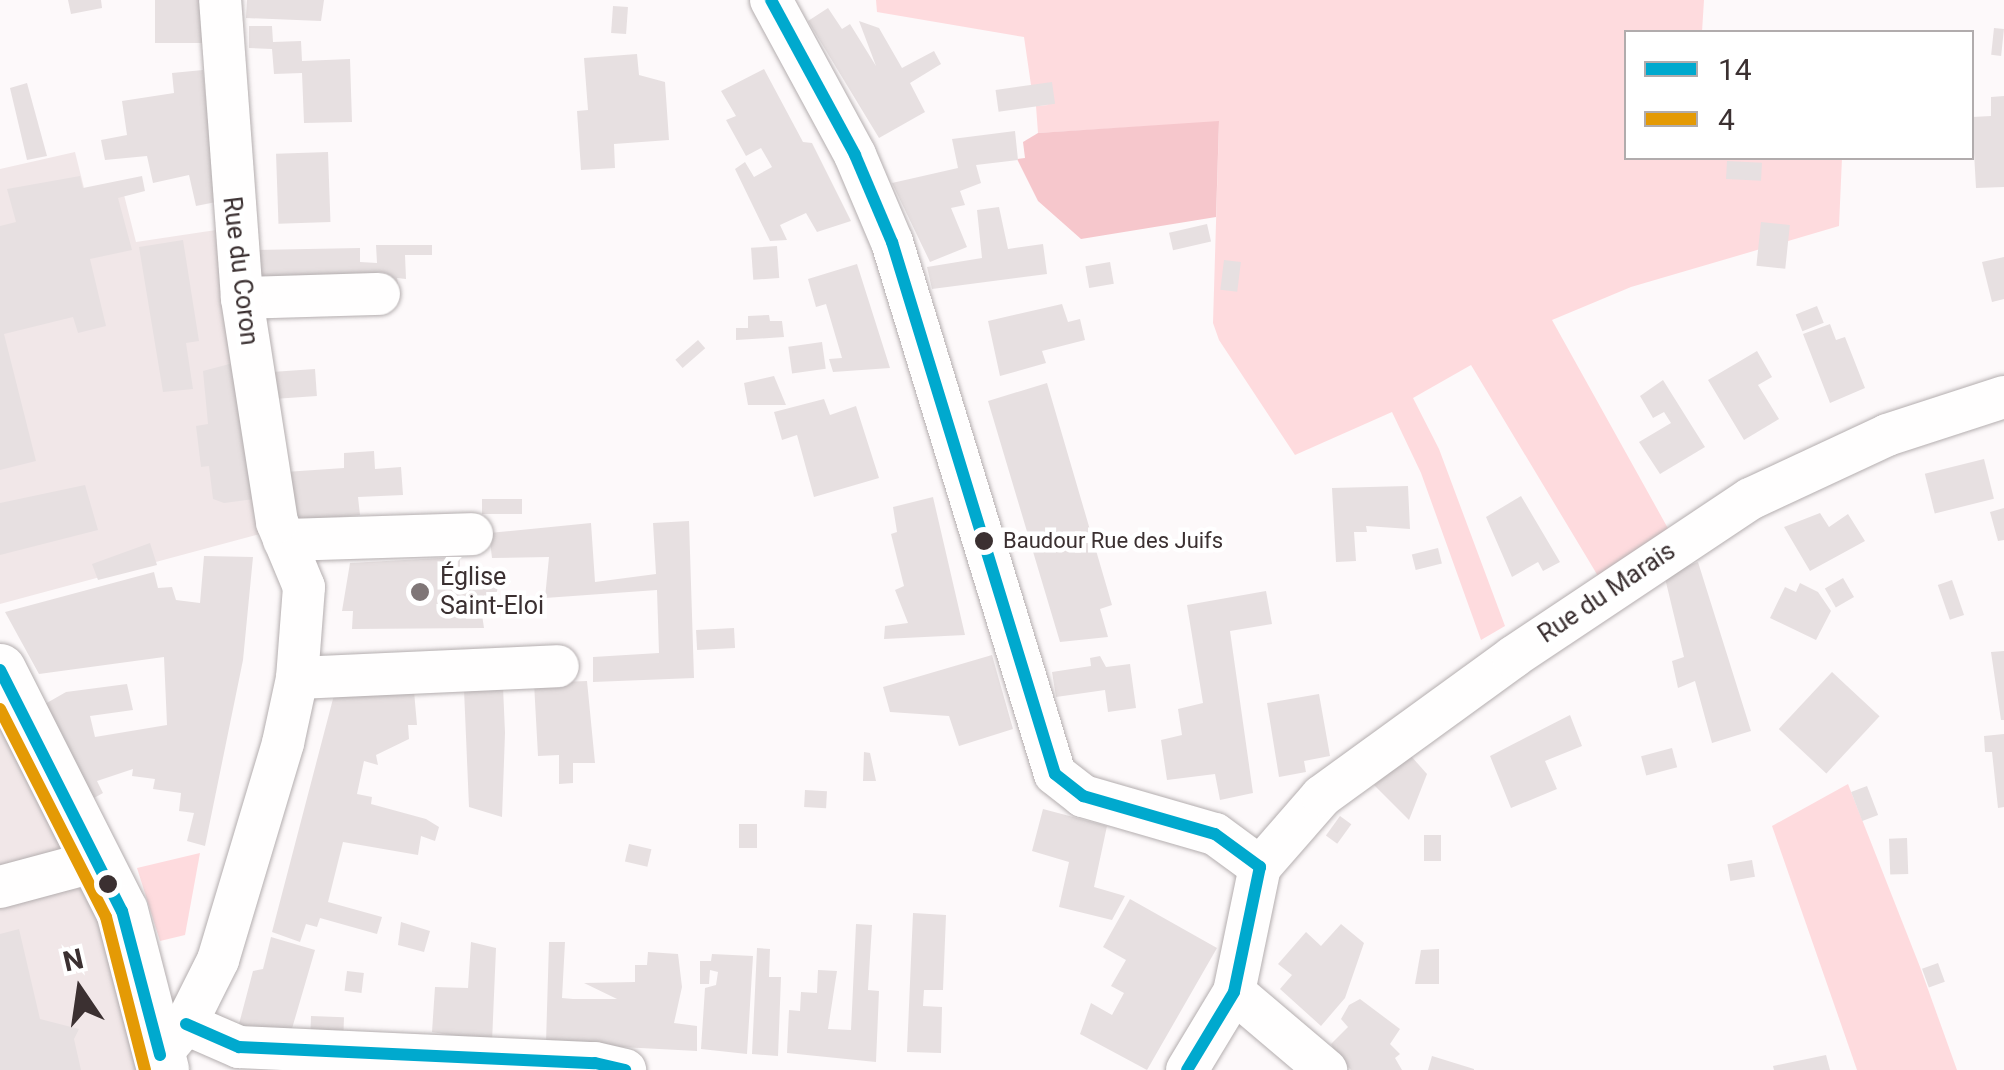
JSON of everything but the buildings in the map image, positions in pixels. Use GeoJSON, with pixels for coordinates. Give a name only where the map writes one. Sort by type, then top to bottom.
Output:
{"type":"FeatureCollection","features":[{"type":"Feature","properties":{"kind":"main road"},"geometry":{"type":"LineString","coordinates":[[0,670],[100,860],[122,911],[170,1050]]}},
{"type":"Feature","properties":{"kind":"street","name":"Rue du Coron"},"geometry":{"type":"LineString","coordinates":[[170,1050],[218,960],[298,678],[304,586],[284,540],[242,298],[220,0]]}},
{"type":"Feature","properties":{"kind":"street"},"geometry":{"type":"LineString","coordinates":[[771,0],[856,155],[892,242],[1054,774],[1083,796],[1215,834],[1260,867],[1234,992],[1186,1070]]}},
{"type":"Feature","properties":{"kind":"street"},"geometry":{"type":"LineString","coordinates":[[242,298],[378,294]]}},
{"type":"Feature","properties":{"kind":"street","name":"Rue du Marais"},"geometry":{"type":"LineString","coordinates":[[1260,867],[1302,814],[1376,754],[1704,527],[1841,454],[2004,397]]}},
{"type":"Feature","properties":{"kind":"street"},"geometry":{"type":"LineString","coordinates":[[284,540],[472,534]]}},
{"type":"Feature","properties":{"kind":"street"},"geometry":{"type":"LineString","coordinates":[[298,678],[558,666]]}},
{"type":"Feature","properties":{"kind":"street"},"geometry":{"type":"LineString","coordinates":[[0,887],[100,860]]}},
{"type":"Feature","properties":{"kind":"street"},"geometry":{"type":"LineString","coordinates":[[1234,992],[1326,1070]]}},
{"type":"Feature","properties":{"kind":"street"},"geometry":{"type":"LineString","coordinates":[[170,1050],[239,1048],[595,1063],[625,1070]]}},
{"type":"Feature","properties":{"kind":"shaded area"},"geometry":{"type":"Polygon","coordinates":[[[876,0],[1704,0],[1702,30],[1624,30],[1624,160],[1842,160],[1839,226],[1631,287],[1552,320],[1670,532],[1601,581],[1471,365],[1413,398],[1439,449],[1505,626],[1481,640],[1421,473],[1392,412],[1295,455],[1219,340],[1213,323],[1219,122],[1038,133],[1036,106],[1048,105],[1031,85],[1024,37],[877,12],[876,0]]]}},
{"type":"Feature","properties":{"kind":"shaded area"},"geometry":{"type":"Polygon","coordinates":[[[1219,121],[1216,217],[1081,239],[1038,201],[1017,159],[1025,158],[1023,142],[1038,133],[1219,121]]]}},
{"type":"Feature","properties":{"kind":"shaded area"},"geometry":{"type":"Polygon","coordinates":[[[75,152],[87,200],[123,191],[136,242],[216,230],[260,534],[0,604],[0,169],[75,152]]]}},
{"type":"Feature","properties":{"kind":"shaded area"},"geometry":{"type":"Polygon","coordinates":[[[0,670],[163,1070],[0,1070],[0,670]]]}},
{"type":"Feature","properties":{"kind":"shaded area"},"geometry":{"type":"Polygon","coordinates":[[[1848,784],[1957,1070],[1857,1070],[1772,826],[1848,784]]]}},
{"type":"Feature","properties":{"kind":"shaded area"},"geometry":{"type":"Polygon","coordinates":[[[200,853],[185,935],[160,941],[137,868],[200,853]]]}},
{"type":"Feature","properties":{"kind":"transit line","name":"14"},"geometry":{"type":"LineString","coordinates":[[771,0],[855,155],[892,242],[1055,774],[1083,796],[1215,834],[1260,867]]}},
{"type":"Feature","properties":{"kind":"transit line","name":"14"},"geometry":{"type":"LineString","coordinates":[[0,670],[122,911],[160,1055]]}},
{"type":"Feature","properties":{"kind":"transit line","name":"4"},"geometry":{"type":"LineString","coordinates":[[0,709],[106,917],[145,1070]]}},
{"type":"Feature","properties":{"kind":"transit line","name":"14"},"geometry":{"type":"LineString","coordinates":[[1187,1070],[1234,992],[1260,867]]}},
{"type":"Feature","properties":{"kind":"transit line","name":"14"},"geometry":{"type":"LineString","coordinates":[[186,1024],[239,1047],[595,1063],[625,1070]]}},
{"type":"Feature","properties":{"kind":"place","name":"Baudour Rue des Juifs"},"geometry":{"type":"Point","coordinates":[984,541]}},
{"type":"Feature","properties":{"kind":"place","name":"Église Saint-Eloi"},"geometry":{"type":"Point","coordinates":[420,592]}}]}
